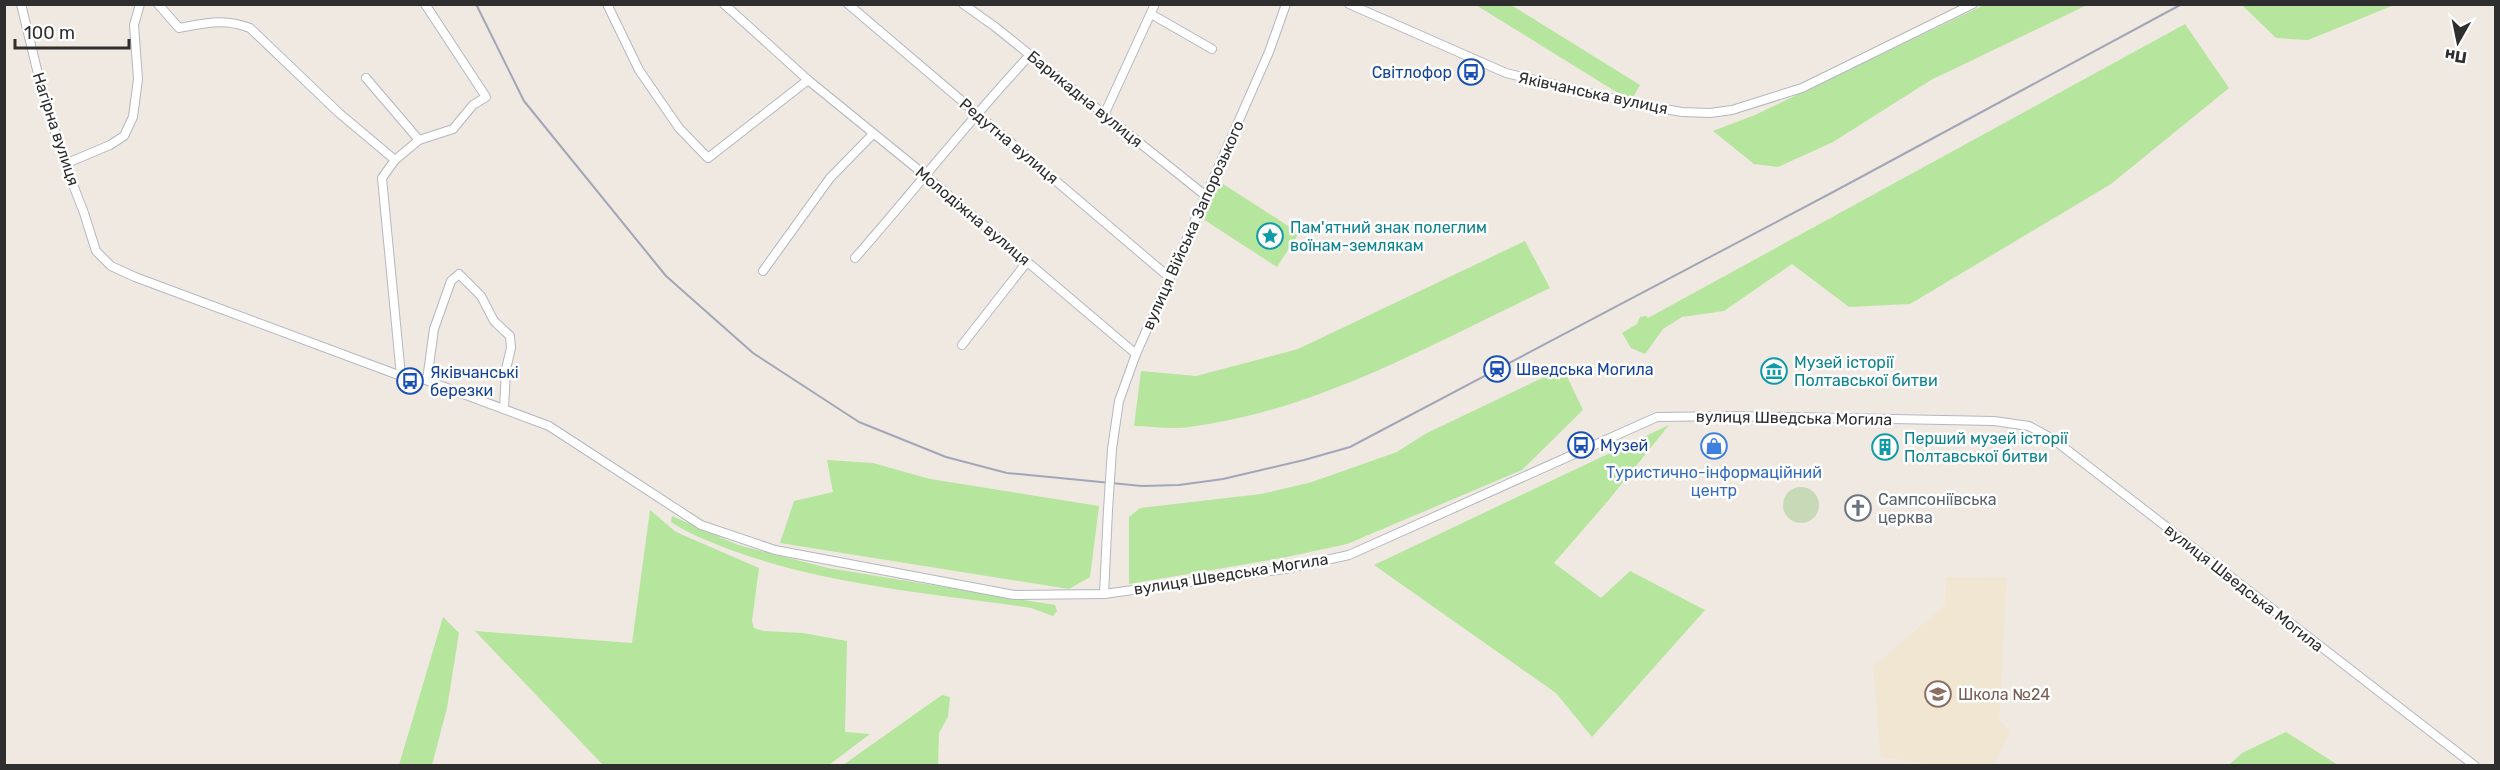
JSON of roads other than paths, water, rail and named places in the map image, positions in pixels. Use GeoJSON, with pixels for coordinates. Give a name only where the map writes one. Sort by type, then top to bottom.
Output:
{"type":"FeatureCollection","features":[{"type":"Feature","properties":{"kind":"street","name":"Нагірна вулиця"},"geometry":{"type":"LineString","coordinates":[[21,4],[40,82],[65,164],[96,251]]}},
{"type":"Feature","properties":{"kind":"street"},"geometry":{"type":"LineString","coordinates":[[65,164],[110,145],[124,136],[133,117],[138,79],[134,24],[140,4]]}},
{"type":"Feature","properties":{"kind":"street"},"geometry":{"type":"LineString","coordinates":[[158,4],[179,28],[218,21],[234,22],[250,28],[339,113],[395,160]]}},
{"type":"Feature","properties":{"kind":"street"},"geometry":{"type":"LineString","coordinates":[[401,376],[382,178],[395,160],[419,140],[453,129],[473,105],[486,97],[425,4]]}},
{"type":"Feature","properties":{"kind":"street","name":"Молодіжна вулиця"},"geometry":{"type":"LineString","coordinates":[[724,4],[808,80],[1137,354]]}},
{"type":"Feature","properties":{"kind":"street","name":"Редутна вулиця"},"geometry":{"type":"LineString","coordinates":[[848,4],[1170,279]]}},
{"type":"Feature","properties":{"kind":"street","name":"Барикадна вулиця"},"geometry":{"type":"LineString","coordinates":[[963,4],[994,26],[1206,196]]}},
{"type":"Feature","properties":{"kind":"street"},"geometry":{"type":"LineString","coordinates":[[1104,116],[1155,4]]}},
{"type":"Feature","properties":{"kind":"street","name":"вулиця Війська Запорозького"},"geometry":{"type":"LineString","coordinates":[[1104,594],[1112,449],[1119,401],[1137,354],[1269,52],[1286,4]]}},
{"type":"Feature","properties":{"kind":"street","name":"Яківчанська вулиця"},"geometry":{"type":"LineString","coordinates":[[1348,4],[1506,74],[1636,104],[1682,112],[1710,113],[1732,110],[1802,88],[1973,4]]}},
{"type":"Feature","properties":{"kind":"street"},"geometry":{"type":"LineString","coordinates":[[610,5],[639,70],[679,128],[708,158],[808,80]]}},
{"type":"Feature","properties":{"kind":"street"},"geometry":{"type":"LineString","coordinates":[[1151,14],[1212,49]]}},
{"type":"Feature","properties":{"kind":"street"},"geometry":{"type":"LineString","coordinates":[[855,258],[926,176],[976,113],[1030,55]]}},
{"type":"Feature","properties":{"kind":"street"},"geometry":{"type":"LineString","coordinates":[[366,78],[419,140]]}},
{"type":"Feature","properties":{"kind":"street"},"geometry":{"type":"LineString","coordinates":[[763,271],[830,178],[873,134]]}},
{"type":"Feature","properties":{"kind":"street","name":"вулиця Шведська Могила"},"geometry":{"type":"LineString","coordinates":[[96,251],[111,266],[135,277],[401,376],[427,380],[549,426],[701,525],[775,550],[1014,595],[1104,594],[1285,569],[1350,555],[1656,417],[1733,416],[1994,421],[2029,426],[2053,439],[2475,765]]}},
{"type":"Feature","properties":{"kind":"street"},"geometry":{"type":"LineString","coordinates":[[962,345],[1027,262]]}},
{"type":"Feature","properties":{"kind":"street"},"geometry":{"type":"LineString","coordinates":[[427,380],[430,373],[429,355],[434,329],[451,281],[459,274],[481,296],[494,321],[510,336],[511,348],[506,369],[504,409]]}},
{"type":"Feature","properties":{"kind":"railway"},"geometry":{"type":"LineString","coordinates":[[476,4],[524,101],[666,276],[753,353],[859,422],[946,457],[1007,473],[1142,486],[1179,485],[1223,479],[1350,447],[1835,191],[2182,4]]}},
{"type":"Feature","properties":{"kind":"place","name":"Світлофор"},"geometry":{"type":"Point","coordinates":[1471,72]}},
{"type":"Feature","properties":{"kind":"place","name":"Пам'ятний знак полеглим воїнам-землякам"},"geometry":{"type":"Point","coordinates":[1270,236]}},
{"type":"Feature","properties":{"kind":"place","name":"Шведська Могила"},"geometry":{"type":"Point","coordinates":[1497,369]}},
{"type":"Feature","properties":{"kind":"place","name":"Музей історії Полтавської битви"},"geometry":{"type":"Point","coordinates":[1774,371]}},
{"type":"Feature","properties":{"kind":"place","name":"Яківчанські березки"},"geometry":{"type":"Point","coordinates":[410,381]}},
{"type":"Feature","properties":{"kind":"place","name":"Музей"},"geometry":{"type":"Point","coordinates":[1581,445]}},
{"type":"Feature","properties":{"kind":"place","name":"Туристично-інформаційний центр"},"geometry":{"type":"Point","coordinates":[1714,446]}},
{"type":"Feature","properties":{"kind":"place","name":"Перший музей історії Полтавської битви"},"geometry":{"type":"Point","coordinates":[1885,447]}},
{"type":"Feature","properties":{"kind":"place","name":"Сампсоніївська церква"},"geometry":{"type":"Point","coordinates":[1858,508]}},
{"type":"Feature","properties":{"kind":"place","name":"Школа №24"},"geometry":{"type":"Point","coordinates":[1938,694]}}]}
